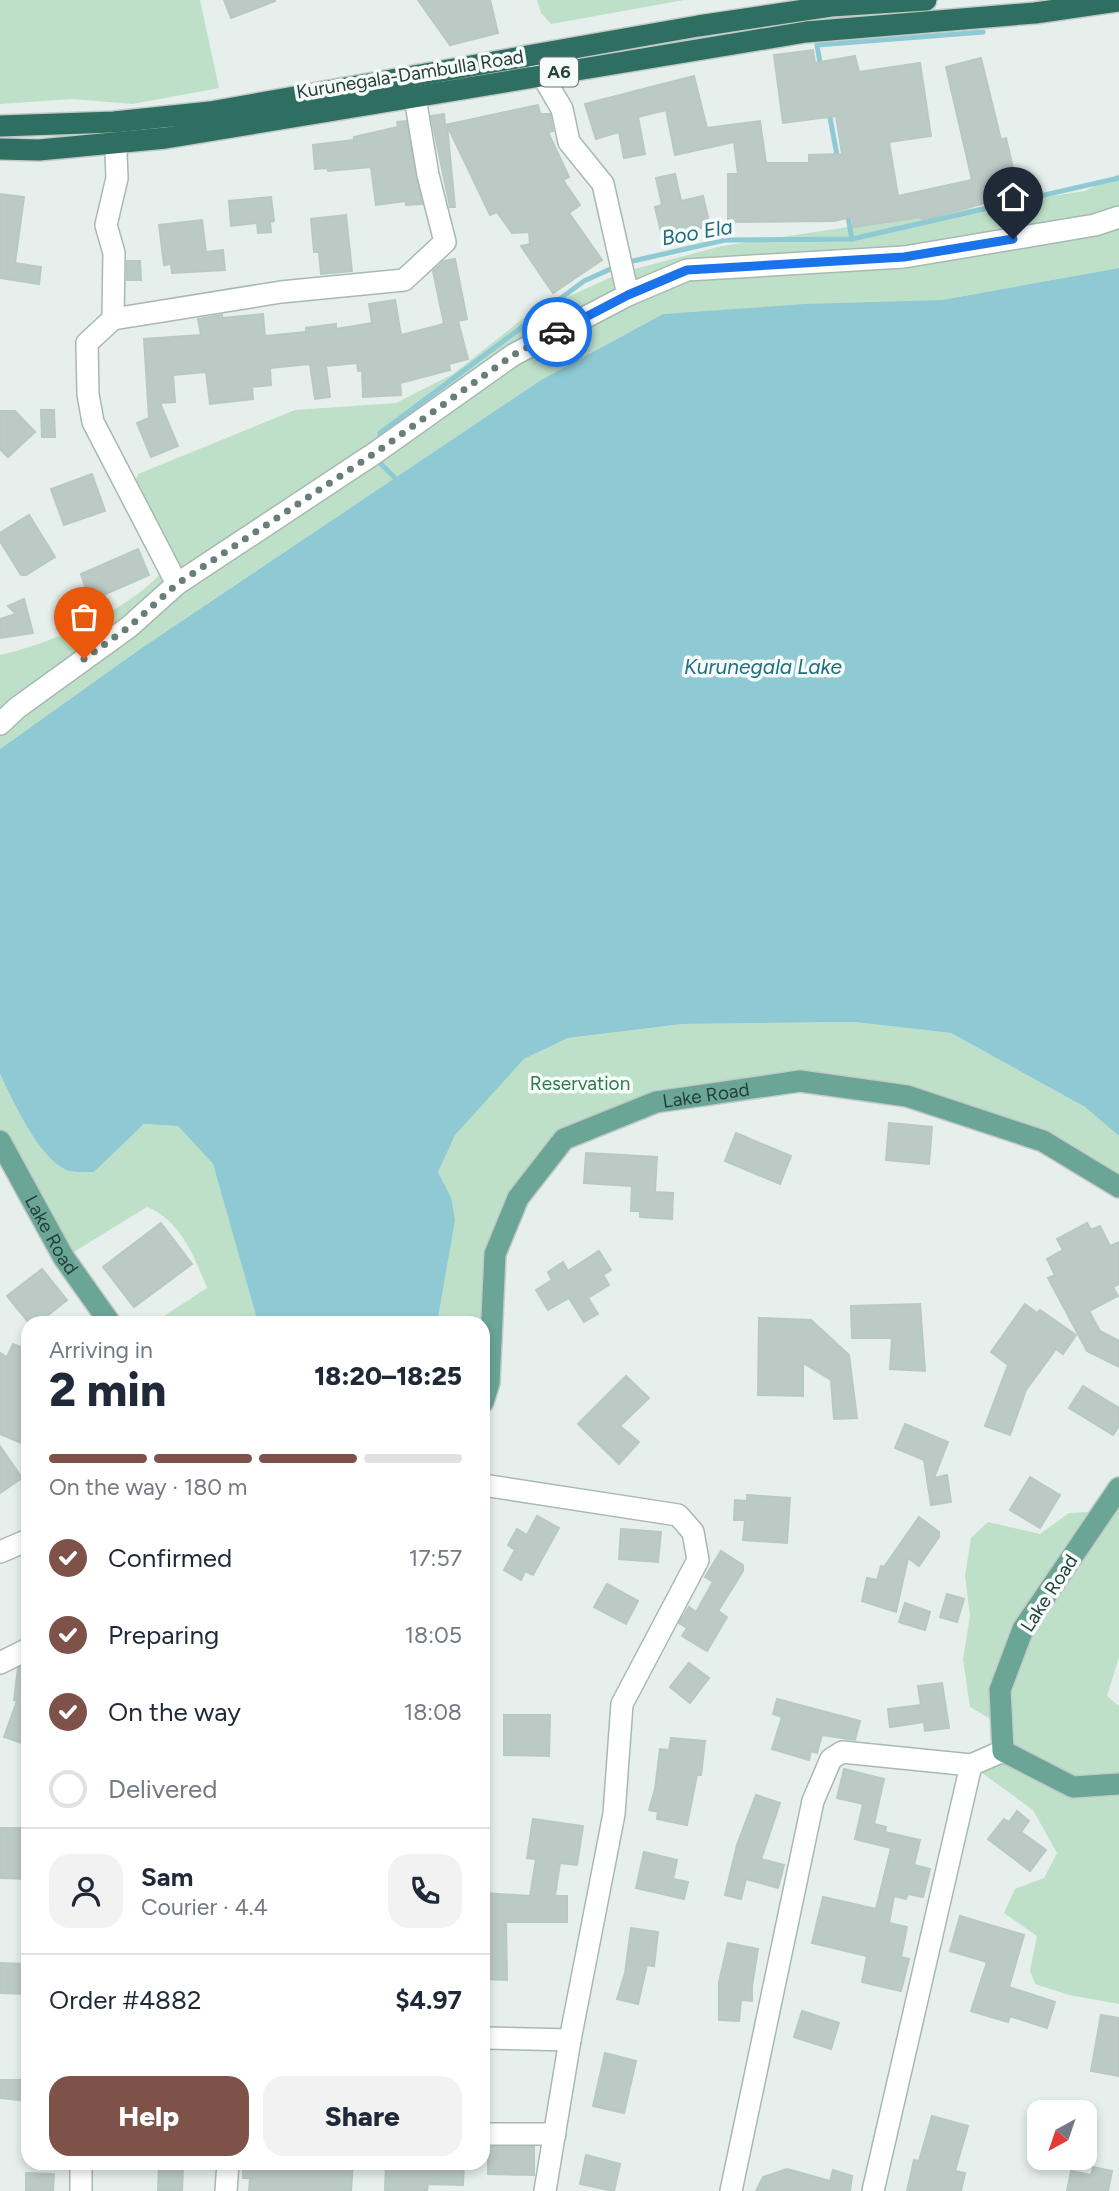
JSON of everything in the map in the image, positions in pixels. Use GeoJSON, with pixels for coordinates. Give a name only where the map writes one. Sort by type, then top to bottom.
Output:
{"type":"FeatureCollection","features":[{"type":"Feature","properties":{"kind":"highway","name":"Kurunegala-Dambulla Road"},"geometry":{"type":"LineString","coordinates":[[0,149],[39,150],[117,144],[214,131],[413,85],[536,52],[833,3],[926,0]]}},
{"type":"Feature","properties":{"kind":"highway","name":"Kurunegala-Dambulla Road"},"geometry":{"type":"LineString","coordinates":[[0,126],[114,122],[413,85],[541,75],[834,28],[1035,13],[1119,1]]}},
{"type":"Feature","properties":{"kind":"main road"},"geometry":{"type":"LineString","coordinates":[[833,3],[834,28]]}},
{"type":"Feature","properties":{"kind":"main road","name":"Lake Road"},"geometry":{"type":"LineString","coordinates":[[490,1361],[495,1254],[518,1198],[564,1139],[656,1102],[800,1081],[907,1096],[1043,1141],[1119,1187]]}},
{"type":"Feature","properties":{"kind":"main road","name":"Lake Road"},"geometry":{"type":"LineString","coordinates":[[0,1141],[64,1258],[105,1316]]}},
{"type":"Feature","properties":{"kind":"main road","name":"Lake Road"},"geometry":{"type":"LineString","coordinates":[[1003,1751],[1000,1690],[1023,1629],[1119,1488]]}},
{"type":"Feature","properties":{"kind":"main road"},"geometry":{"type":"LineString","coordinates":[[1003,1751],[1073,1787],[1119,1784]]}},
{"type":"Feature","properties":{"kind":"street"},"geometry":{"type":"LineString","coordinates":[[536,52],[541,75],[562,109],[569,142],[603,184],[628,295]]}},
{"type":"Feature","properties":{"kind":"street"},"geometry":{"type":"LineString","coordinates":[[177,584],[93,422],[88,394],[87,343],[113,319],[281,292],[404,279],[445,242],[428,175],[413,85]]}},
{"type":"Feature","properties":{"kind":"street"},"geometry":{"type":"LineString","coordinates":[[113,319],[114,253],[106,225],[117,178],[114,122]]}},
{"type":"Feature","properties":{"kind":"street"},"geometry":{"type":"LineString","coordinates":[[0,724],[17,708],[129,627],[177,584],[513,355],[628,295],[687,270],[904,257],[1095,225],[1119,217]]}},
{"type":"Feature","properties":{"kind":"street"},"geometry":{"type":"LineString","coordinates":[[490,1486],[678,1515],[693,1532],[698,1560],[622,1704],[614,1814],[570,2040],[545,2191]]}},
{"type":"Feature","properties":{"kind":"street"},"geometry":{"type":"LineString","coordinates":[[0,1552],[21,1543]]}},
{"type":"Feature","properties":{"kind":"street"},"geometry":{"type":"LineString","coordinates":[[0,1663],[21,1653]]}},
{"type":"Feature","properties":{"kind":"street"},"geometry":{"type":"LineString","coordinates":[[731,2191],[813,1801],[831,1759],[842,1752],[971,1765],[1003,1751]]}},
{"type":"Feature","properties":{"kind":"street"},"geometry":{"type":"LineString","coordinates":[[873,2191],[971,1765]]}},
{"type":"Feature","properties":{"kind":"street"},"geometry":{"type":"LineString","coordinates":[[490,2038],[570,2040]]}},
{"type":"Feature","properties":{"kind":"street"},"geometry":{"type":"LineString","coordinates":[[490,2134],[555,2134]]}},
{"type":"Feature","properties":{"kind":"street"},"geometry":{"type":"LineString","coordinates":[[81,2170],[81,2191]]}},
{"type":"Feature","properties":{"kind":"street"},"geometry":{"type":"LineString","coordinates":[[226,2191],[228,2170]]}},
{"type":"Feature","properties":{"kind":"green space"},"geometry":{"type":"Polygon","coordinates":[[[0,0],[200,0],[219,88],[133,104],[72,99],[0,104],[0,0]]]}},
{"type":"Feature","properties":{"kind":"green space"},"geometry":{"type":"Polygon","coordinates":[[[537,0],[684,0],[551,24],[541,13],[537,0]]]}},
{"type":"Feature","properties":{"kind":"green space"},"geometry":{"type":"Polygon","coordinates":[[[1119,174],[1119,268],[942,300],[663,314],[541,380],[143,647],[0,749],[0,655],[46,641],[98,619],[145,588],[162,571],[174,553],[131,495],[138,474],[295,410],[396,403],[453,374],[529,314],[623,272],[722,246],[1085,191],[1119,174]]]}},
{"type":"Feature","properties":{"kind":"green space","name":"Reservation"},"geometry":{"type":"Polygon","coordinates":[[[854,1022],[951,1033],[1085,1107],[1119,1136],[1119,1187],[1043,1141],[907,1096],[800,1081],[656,1102],[564,1139],[518,1198],[485,1316],[438,1316],[451,1197],[438,1172],[454,1135],[524,1059],[568,1038],[683,1024],[854,1022]]]}},
{"type":"Feature","properties":{"kind":"green space"},"geometry":{"type":"Polygon","coordinates":[[[0,1074],[36,1141],[56,1163],[69,1171],[94,1172],[144,1124],[178,1126],[213,1164],[256,1316],[164,1316],[207,1288],[191,1252],[177,1230],[159,1213],[147,1207],[64,1258],[0,1141],[0,1074]]]}},
{"type":"Feature","properties":{"kind":"green space"},"geometry":{"type":"Polygon","coordinates":[[[1119,1488],[1119,1657],[1107,1696],[1119,1706],[1119,2004],[1069,1995],[1035,1984],[1030,1970],[1037,1936],[1004,1913],[1015,1889],[1044,1878],[1057,1853],[1033,1810],[971,1765],[1003,1750],[999,1724],[970,1707],[963,1659],[970,1616],[965,1576],[971,1538],[988,1522],[1040,1534],[1069,1513],[1105,1511],[1119,1488]]]}},
{"type":"Feature","properties":{"kind":"water","name":"Kurunegala Lake"},"geometry":{"type":"Polygon","coordinates":[[[1119,268],[1119,1136],[1085,1107],[951,1033],[854,1022],[683,1024],[568,1038],[524,1059],[455,1135],[438,1172],[451,1197],[455,1220],[438,1316],[256,1316],[213,1164],[178,1126],[144,1124],[94,1172],[66,1170],[46,1153],[27,1127],[0,1074],[0,749],[143,647],[541,380],[663,314],[805,304],[942,300],[1119,268]]]}},
{"type":"Feature","properties":{"kind":"building"},"geometry":{"type":"Polygon","coordinates":[[[224,0],[275,0],[275,1],[231,18],[224,0]]]}},
{"type":"Feature","properties":{"kind":"building"},"geometry":{"type":"Polygon","coordinates":[[[418,0],[490,0],[498,33],[450,45],[418,0]]]}},
{"type":"Feature","properties":{"kind":"building"},"geometry":{"type":"Polygon","coordinates":[[[813,50],[815,63],[855,56],[859,72],[920,63],[931,136],[889,142],[898,196],[972,180],[946,67],[981,58],[1001,140],[1006,138],[1019,194],[922,220],[921,217],[853,227],[852,217],[834,221],[728,222],[728,174],[738,174],[734,142],[675,155],[666,110],[638,117],[645,154],[624,158],[619,132],[596,139],[585,104],[694,76],[707,128],[760,121],[766,163],[809,163],[809,155],[842,154],[836,116],[783,123],[774,55],[813,50]]]}},
{"type":"Feature","properties":{"kind":"building"},"geometry":{"type":"Polygon","coordinates":[[[538,105],[540,114],[550,114],[553,131],[548,132],[569,177],[563,180],[580,205],[569,213],[602,260],[553,293],[521,246],[530,244],[529,232],[512,233],[497,212],[490,215],[447,125],[455,207],[450,207],[431,116],[444,114],[445,125],[538,105]]]}},
{"type":"Feature","properties":{"kind":"building"},"geometry":{"type":"Polygon","coordinates":[[[406,121],[422,204],[406,205],[406,201],[376,205],[371,167],[328,171],[327,168],[315,169],[313,145],[354,140],[354,137],[398,127],[397,122],[406,121]]]}},
{"type":"Feature","properties":{"kind":"building"},"geometry":{"type":"Polygon","coordinates":[[[675,174],[681,201],[703,196],[710,226],[662,236],[655,207],[662,205],[656,178],[675,174]]]}},
{"type":"Feature","properties":{"kind":"building"},"geometry":{"type":"Polygon","coordinates":[[[0,194],[24,197],[15,263],[41,267],[39,284],[0,278],[0,194]]]}},
{"type":"Feature","properties":{"kind":"building"},"geometry":{"type":"Polygon","coordinates":[[[271,197],[274,221],[270,222],[271,232],[258,233],[257,223],[231,226],[229,201],[271,197]]]}},
{"type":"Feature","properties":{"kind":"building"},"geometry":{"type":"Polygon","coordinates":[[[346,215],[352,271],[321,274],[319,252],[314,252],[311,219],[346,215]]]}},
{"type":"Feature","properties":{"kind":"building"},"geometry":{"type":"Polygon","coordinates":[[[202,220],[206,252],[223,250],[225,270],[172,273],[171,264],[164,265],[159,225],[202,220]]]}},
{"type":"Feature","properties":{"kind":"building"},"geometry":{"type":"Polygon","coordinates":[[[455,259],[467,319],[458,321],[468,359],[449,364],[450,370],[400,383],[401,395],[363,397],[362,370],[358,371],[357,363],[326,366],[330,397],[315,399],[310,364],[270,368],[271,385],[252,387],[253,399],[210,404],[206,372],[173,375],[175,402],[160,403],[178,446],[151,457],[137,423],[149,418],[144,339],[201,335],[198,319],[222,315],[222,318],[263,314],[265,336],[306,332],[306,328],[336,324],[336,329],[372,323],[369,304],[395,300],[401,335],[444,324],[433,271],[444,261],[455,259]]]}},
{"type":"Feature","properties":{"kind":"building"},"geometry":{"type":"Polygon","coordinates":[[[127,261],[140,261],[141,280],[127,280],[127,261]]]}},
{"type":"Feature","properties":{"kind":"building"},"geometry":{"type":"Polygon","coordinates":[[[41,410],[54,410],[55,437],[42,437],[41,410]]]}},
{"type":"Feature","properties":{"kind":"building"},"geometry":{"type":"Polygon","coordinates":[[[0,411],[15,411],[35,432],[8,457],[0,449],[0,411]]]}},
{"type":"Feature","properties":{"kind":"building"},"geometry":{"type":"Polygon","coordinates":[[[92,474],[105,511],[64,525],[51,489],[92,474]]]}},
{"type":"Feature","properties":{"kind":"building"},"geometry":{"type":"Polygon","coordinates":[[[29,515],[55,557],[26,575],[21,575],[0,541],[0,533],[29,515]]]}},
{"type":"Feature","properties":{"kind":"building"},"geometry":{"type":"Polygon","coordinates":[[[138,549],[149,575],[90,601],[81,574],[138,549]]]}},
{"type":"Feature","properties":{"kind":"building"},"geometry":{"type":"Polygon","coordinates":[[[24,599],[33,633],[0,638],[0,619],[16,614],[8,606],[24,599]]]}},
{"type":"Feature","properties":{"kind":"building"},"geometry":{"type":"Polygon","coordinates":[[[889,1123],[932,1127],[929,1164],[886,1160],[889,1123]]]}},
{"type":"Feature","properties":{"kind":"building"},"geometry":{"type":"Polygon","coordinates":[[[736,1133],[791,1156],[780,1184],[725,1161],[736,1133]]]}},
{"type":"Feature","properties":{"kind":"building"},"geometry":{"type":"Polygon","coordinates":[[[586,1153],[657,1157],[655,1192],[673,1193],[672,1219],[640,1217],[640,1211],[631,1211],[632,1186],[584,1183],[586,1153]]]}},
{"type":"Feature","properties":{"kind":"building"},"geometry":{"type":"Polygon","coordinates":[[[161,1223],[192,1264],[134,1307],[103,1267],[161,1223]]]}},
{"type":"Feature","properties":{"kind":"building"},"geometry":{"type":"Polygon","coordinates":[[[1087,1223],[1091,1230],[1100,1226],[1110,1246],[1119,1242],[1119,1284],[1113,1287],[1118,1296],[1089,1311],[1100,1331],[1119,1341],[1119,1367],[1087,1351],[1048,1278],[1055,1275],[1047,1259],[1063,1250],[1057,1239],[1087,1223]]]}},
{"type":"Feature","properties":{"kind":"building"},"geometry":{"type":"Polygon","coordinates":[[[599,1251],[611,1270],[603,1275],[609,1285],[588,1298],[598,1314],[584,1322],[569,1298],[548,1310],[536,1290],[552,1280],[548,1272],[563,1262],[568,1271],[599,1251]]]}},
{"type":"Feature","properties":{"kind":"building"},"geometry":{"type":"Polygon","coordinates":[[[42,1269],[67,1300],[47,1316],[23,1316],[7,1296],[42,1269]]]}},
{"type":"Feature","properties":{"kind":"building"},"geometry":{"type":"Polygon","coordinates":[[[920,1304],[925,1371],[890,1369],[892,1338],[852,1338],[851,1306],[920,1304]]]}},
{"type":"Feature","properties":{"kind":"building"},"geometry":{"type":"Polygon","coordinates":[[[1025,1304],[1037,1313],[1040,1310],[1076,1335],[1063,1354],[1056,1349],[1026,1390],[1010,1435],[985,1426],[1008,1365],[991,1352],[1025,1304]]]}},
{"type":"Feature","properties":{"kind":"building"},"geometry":{"type":"Polygon","coordinates":[[[759,1318],[811,1320],[849,1355],[857,1418],[834,1419],[831,1380],[803,1363],[803,1396],[758,1395],[759,1318]]]}},
{"type":"Feature","properties":{"kind":"building"},"geometry":{"type":"Polygon","coordinates":[[[13,1344],[21,1347],[21,1443],[0,1434],[0,1353],[7,1357],[13,1344]]]}},
{"type":"Feature","properties":{"kind":"building"},"geometry":{"type":"Polygon","coordinates":[[[626,1376],[649,1398],[620,1426],[639,1442],[619,1464],[578,1424],[626,1376]]]}},
{"type":"Feature","properties":{"kind":"building"},"geometry":{"type":"Polygon","coordinates":[[[1083,1386],[1119,1408],[1119,1426],[1113,1435],[1069,1408],[1083,1386]]]}},
{"type":"Feature","properties":{"kind":"building"},"geometry":{"type":"Polygon","coordinates":[[[905,1424],[948,1442],[934,1478],[947,1475],[951,1502],[931,1505],[924,1460],[895,1448],[905,1424]]]}},
{"type":"Feature","properties":{"kind":"building"},"geometry":{"type":"Polygon","coordinates":[[[0,1446],[21,1479],[0,1493],[0,1446]]]}},
{"type":"Feature","properties":{"kind":"building"},"geometry":{"type":"Polygon","coordinates":[[[1030,1477],[1060,1495],[1040,1528],[1010,1510],[1030,1477]]]}},
{"type":"Feature","properties":{"kind":"building"},"geometry":{"type":"Polygon","coordinates":[[[747,1495],[790,1498],[787,1543],[743,1540],[745,1520],[734,1520],[735,1500],[747,1501],[747,1495]]]}},
{"type":"Feature","properties":{"kind":"building"},"geometry":{"type":"Polygon","coordinates":[[[537,1516],[559,1528],[533,1575],[525,1571],[521,1580],[504,1570],[515,1550],[508,1545],[517,1529],[527,1535],[537,1516]]]}},
{"type":"Feature","properties":{"kind":"building"},"geometry":{"type":"Polygon","coordinates":[[[919,1517],[939,1532],[939,1537],[919,1566],[908,1558],[896,1612],[862,1601],[867,1578],[877,1580],[881,1566],[884,1567],[919,1517]]]}},
{"type":"Feature","properties":{"kind":"building"},"geometry":{"type":"Polygon","coordinates":[[[621,1529],[661,1532],[658,1562],[619,1559],[621,1529]]]}},
{"type":"Feature","properties":{"kind":"building"},"geometry":{"type":"Polygon","coordinates":[[[721,1551],[743,1565],[743,1571],[718,1611],[727,1617],[707,1651],[682,1636],[687,1628],[679,1623],[689,1607],[696,1612],[713,1582],[705,1577],[721,1551]]]}},
{"type":"Feature","properties":{"kind":"building"},"geometry":{"type":"Polygon","coordinates":[[[607,1584],[638,1601],[626,1624],[594,1607],[607,1584]]]}},
{"type":"Feature","properties":{"kind":"building"},"geometry":{"type":"Polygon","coordinates":[[[947,1594],[964,1599],[957,1622],[940,1617],[947,1594]]]}},
{"type":"Feature","properties":{"kind":"building"},"geometry":{"type":"Polygon","coordinates":[[[905,1603],[930,1612],[925,1630],[899,1622],[905,1603]]]}},
{"type":"Feature","properties":{"kind":"building"},"geometry":{"type":"Polygon","coordinates":[[[689,1663],[709,1678],[690,1703],[670,1687],[689,1663]]]}},
{"type":"Feature","properties":{"kind":"building"},"geometry":{"type":"Polygon","coordinates":[[[21,1667],[21,1743],[4,1737],[17,1701],[14,1700],[18,1668],[21,1667]]]}},
{"type":"Feature","properties":{"kind":"building"},"geometry":{"type":"Polygon","coordinates":[[[942,1683],[949,1728],[925,1731],[924,1722],[890,1727],[888,1709],[921,1705],[918,1686],[942,1683]]]}},
{"type":"Feature","properties":{"kind":"building"},"geometry":{"type":"Polygon","coordinates":[[[777,1699],[860,1721],[855,1740],[822,1735],[817,1753],[811,1751],[809,1760],[772,1749],[782,1717],[773,1714],[777,1699]]]}},
{"type":"Feature","properties":{"kind":"building"},"geometry":{"type":"Polygon","coordinates":[[[504,1715],[550,1715],[549,1756],[504,1755],[504,1715]]]}},
{"type":"Feature","properties":{"kind":"building"},"geometry":{"type":"Polygon","coordinates":[[[671,1738],[705,1741],[701,1775],[697,1775],[687,1825],[657,1819],[658,1812],[649,1810],[655,1789],[660,1749],[669,1750],[671,1738]]]}},
{"type":"Feature","properties":{"kind":"building"},"geometry":{"type":"Polygon","coordinates":[[[844,1769],[884,1779],[874,1824],[886,1827],[885,1832],[920,1840],[914,1865],[930,1869],[923,1897],[908,1894],[906,1899],[894,1896],[889,1923],[907,1927],[901,1957],[909,1959],[901,1991],[862,1982],[867,1956],[812,1943],[823,1897],[876,1909],[891,1848],[855,1839],[863,1804],[837,1798],[844,1769]]]}},
{"type":"Feature","properties":{"kind":"building"},"geometry":{"type":"Polygon","coordinates":[[[756,1795],[780,1803],[761,1859],[784,1865],[778,1888],[746,1879],[741,1899],[725,1895],[737,1845],[756,1795]]]}},
{"type":"Feature","properties":{"kind":"building"},"geometry":{"type":"Polygon","coordinates":[[[1017,1811],[1029,1821],[1021,1832],[1046,1850],[1030,1871],[988,1839],[1004,1819],[1009,1822],[1017,1811]]]}},
{"type":"Feature","properties":{"kind":"building"},"geometry":{"type":"Polygon","coordinates":[[[533,1819],[583,1826],[577,1865],[560,1863],[555,1896],[567,1896],[567,1922],[506,1922],[507,1980],[490,1979],[490,1893],[530,1896],[536,1859],[527,1858],[533,1819]]]}},
{"type":"Feature","properties":{"kind":"building"},"geometry":{"type":"Polygon","coordinates":[[[0,1828],[21,1828],[21,1879],[0,1878],[0,1828]]]}},
{"type":"Feature","properties":{"kind":"building"},"geometry":{"type":"Polygon","coordinates":[[[644,1852],[677,1860],[673,1879],[688,1882],[684,1899],[636,1888],[644,1852]]]}},
{"type":"Feature","properties":{"kind":"building"},"geometry":{"type":"Polygon","coordinates":[[[960,1916],[1024,1935],[1009,1987],[1055,2002],[1047,2028],[1010,2016],[1008,2022],[971,2011],[987,1962],[950,1951],[960,1916]]]}},
{"type":"Feature","properties":{"kind":"building"},"geometry":{"type":"Polygon","coordinates":[[[631,1928],[658,1932],[654,1966],[647,1965],[638,2004],[617,1999],[625,1973],[631,1928]]]}},
{"type":"Feature","properties":{"kind":"building"},"geometry":{"type":"Polygon","coordinates":[[[728,1943],[758,1949],[752,2001],[741,2000],[739,2021],[719,2020],[719,1982],[728,1943]]]}},
{"type":"Feature","properties":{"kind":"building"},"geometry":{"type":"Polygon","coordinates":[[[0,1963],[21,1964],[21,1994],[0,1993],[0,1963]]]}},
{"type":"Feature","properties":{"kind":"building"},"geometry":{"type":"Polygon","coordinates":[[[802,2011],[839,2023],[831,2049],[794,2037],[802,2011]]]}},
{"type":"Feature","properties":{"kind":"building"},"geometry":{"type":"Polygon","coordinates":[[[1101,2015],[1119,2018],[1119,2076],[1091,2071],[1101,2015]]]}},
{"type":"Feature","properties":{"kind":"building"},"geometry":{"type":"Polygon","coordinates":[[[605,2053],[636,2061],[624,2113],[593,2106],[605,2053]]]}},
{"type":"Feature","properties":{"kind":"building"},"geometry":{"type":"Polygon","coordinates":[[[0,2080],[21,2080],[21,2100],[0,2098],[0,2080]]]}},
{"type":"Feature","properties":{"kind":"building"},"geometry":{"type":"Polygon","coordinates":[[[932,2116],[968,2126],[955,2171],[965,2173],[961,2191],[907,2191],[914,2160],[919,2161],[932,2116]]]}},
{"type":"Feature","properties":{"kind":"building"},"geometry":{"type":"Polygon","coordinates":[[[490,2147],[534,2147],[534,2175],[488,2174],[490,2147]]]}},
{"type":"Feature","properties":{"kind":"building"},"geometry":{"type":"Polygon","coordinates":[[[586,2155],[620,2164],[614,2191],[580,2184],[586,2155]]]}},
{"type":"Feature","properties":{"kind":"building"},"geometry":{"type":"Polygon","coordinates":[[[1097,2168],[1112,2171],[1108,2191],[1067,2191],[1071,2171],[1091,2175],[1092,2170],[1097,2168]]]}},
{"type":"Feature","properties":{"kind":"building"},"geometry":{"type":"Polygon","coordinates":[[[787,2169],[830,2181],[833,2170],[852,2176],[850,2191],[756,2191],[763,2177],[787,2169]]]}},
{"type":"Feature","properties":{"kind":"building"},"geometry":{"type":"Polygon","coordinates":[[[159,2170],[183,2170],[182,2191],[158,2190],[159,2170]]]}},
{"type":"Feature","properties":{"kind":"building"},"geometry":{"type":"Polygon","coordinates":[[[243,2170],[352,2170],[351,2191],[249,2191],[250,2178],[243,2178],[243,2170]]]}},
{"type":"Feature","properties":{"kind":"building"},"geometry":{"type":"Polygon","coordinates":[[[386,2170],[464,2170],[463,2185],[428,2184],[427,2191],[385,2191],[386,2170]]]}},
{"type":"Feature","properties":{"kind":"building"},"geometry":{"type":"Polygon","coordinates":[[[26,2173],[54,2174],[53,2191],[26,2191],[26,2173]]]}},
{"type":"Feature","properties":{"kind":"waterway"},"geometry":{"type":"LineString","coordinates":[[821,68],[817,45],[983,32]]}},
{"type":"Feature","properties":{"kind":"waterway"},"geometry":{"type":"LineString","coordinates":[[829,112],[838,161]]}},
{"type":"Feature","properties":{"kind":"waterway","name":"Boo Ela"},"geometry":{"type":"LineString","coordinates":[[624,263],[725,240],[852,239],[1119,178]]}},
{"type":"Feature","properties":{"kind":"waterway"},"geometry":{"type":"LineString","coordinates":[[847,212],[852,239]]}},
{"type":"Feature","properties":{"kind":"waterway","name":"Boo Ela"},"geometry":{"type":"LineString","coordinates":[[380,443],[380,433],[584,281],[615,267]]}},
{"type":"Feature","properties":{"kind":"waterway","name":"Boo Ela"},"geometry":{"type":"LineString","coordinates":[[380,456],[380,463],[395,478]]}},
{"type":"Feature","properties":{"kind":"way so far"},"geometry":{"type":"LineString","coordinates":[[84,659],[129,627],[177,584],[297,502],[375,453],[513,355],[557,332]]}},
{"type":"Feature","properties":{"kind":"route"},"geometry":{"type":"LineString","coordinates":[[557,332],[628,295],[687,270],[904,257],[1013,239]]}}]}
